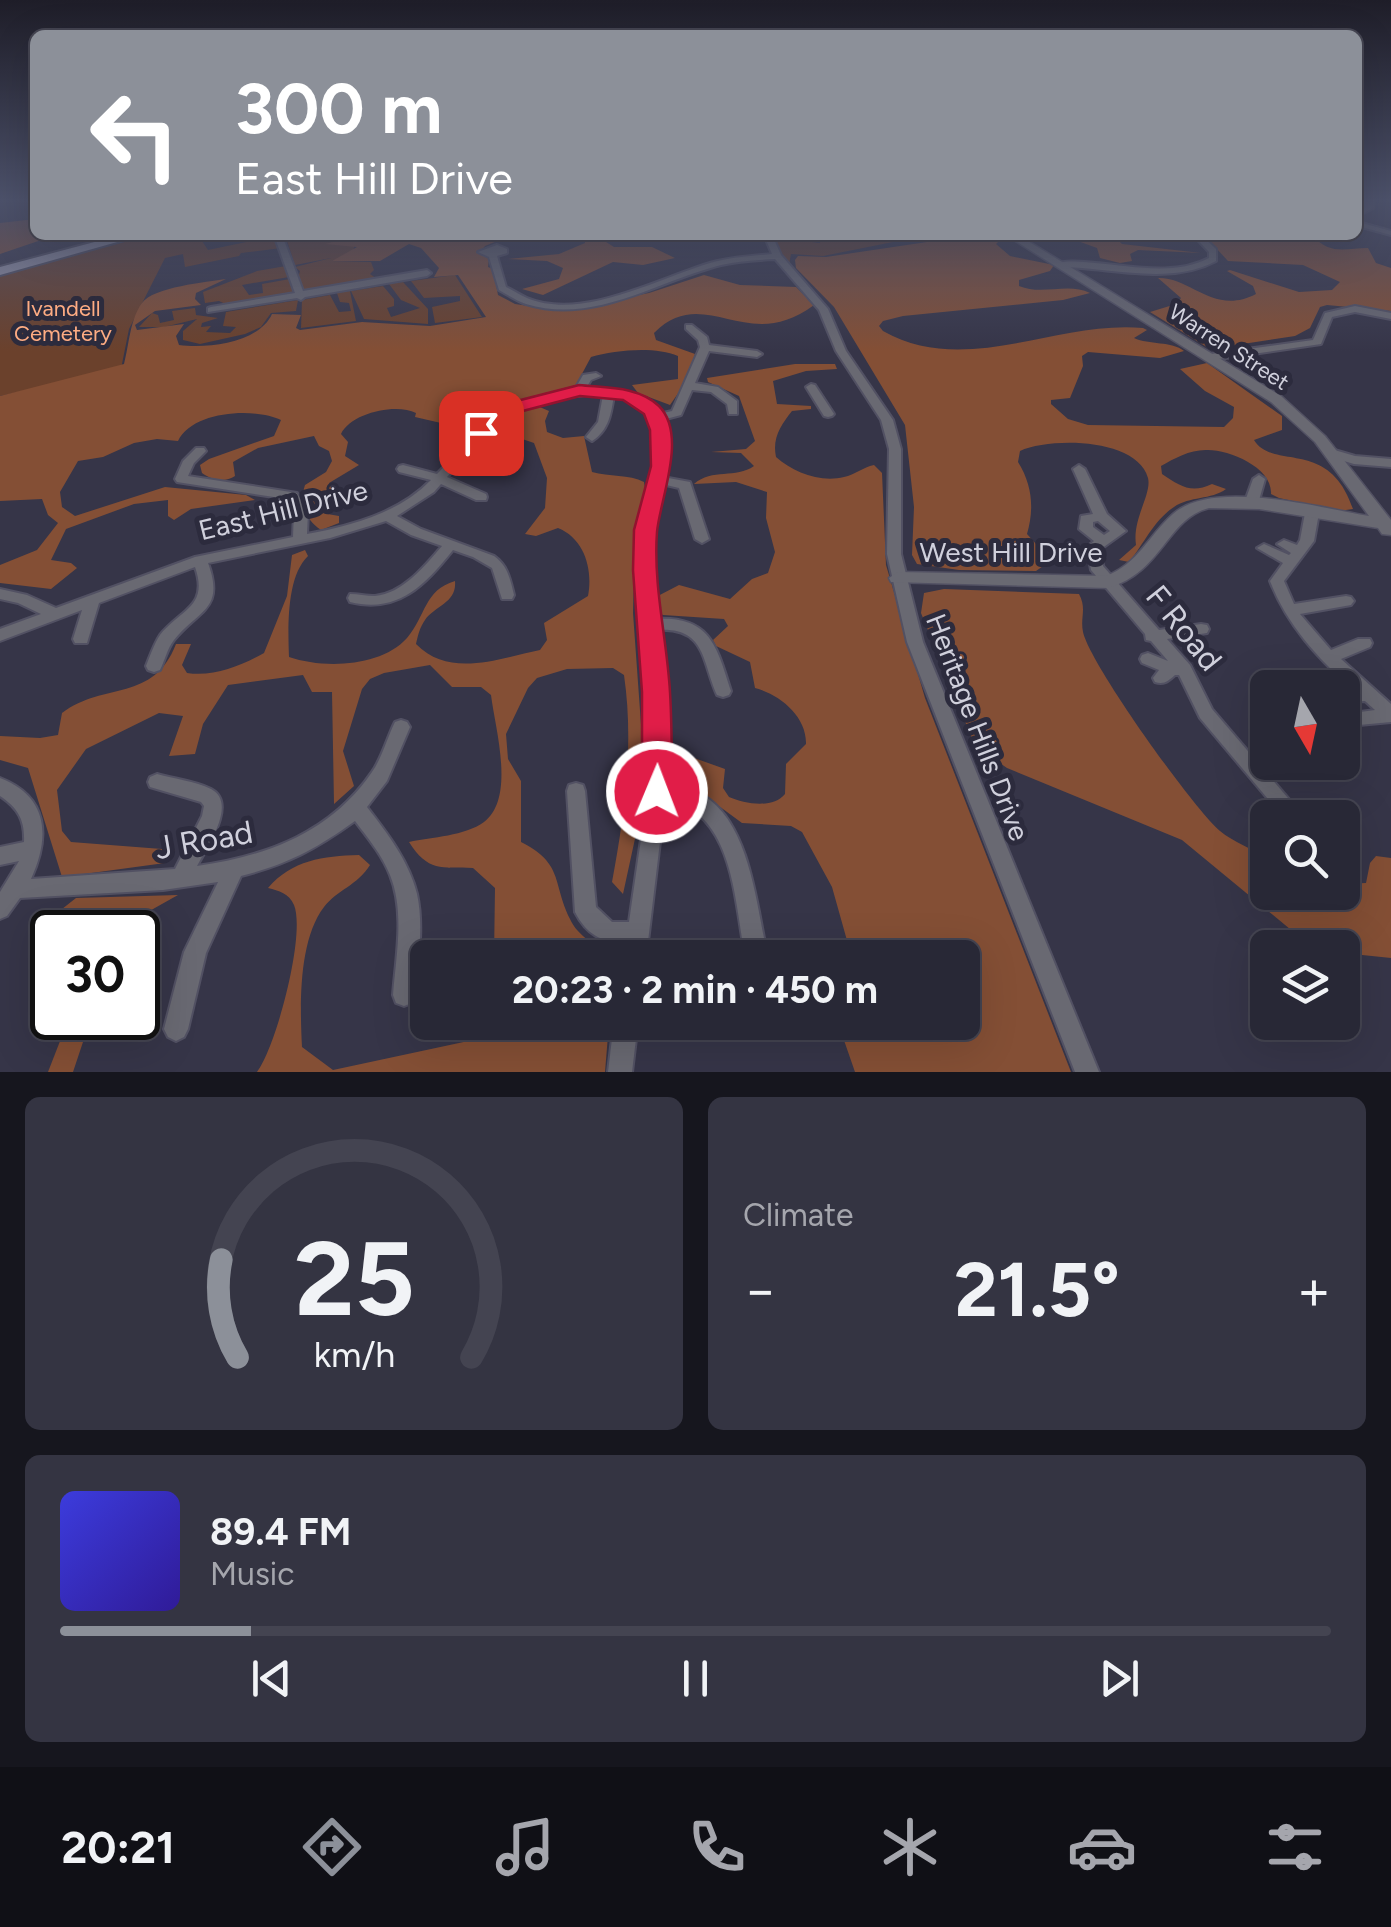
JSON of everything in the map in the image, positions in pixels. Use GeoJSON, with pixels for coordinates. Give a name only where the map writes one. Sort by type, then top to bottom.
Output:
{"type":"FeatureCollection","features":[{"type":"Feature","properties":{"kind":"main road"},"geometry":{"type":"LineString","coordinates":[[0,272],[81,250]]}},
{"type":"Feature","properties":{"kind":"street"},"geometry":{"type":"LineString","coordinates":[[284,250],[301,297]]}},
{"type":"Feature","properties":{"kind":"street"},"geometry":{"type":"LineString","coordinates":[[493,254],[502,288],[526,300],[554,305],[618,297],[751,250]]}},
{"type":"Feature","properties":{"kind":"street","name":"Heritage Hills Drive"},"geometry":{"type":"LineString","coordinates":[[778,250],[823,309],[841,351],[887,420],[895,450],[891,533],[898,578],[928,679],[1087,1072]]}},
{"type":"Feature","properties":{"kind":"street","name":"Warren Street"},"geometry":{"type":"LineString","coordinates":[[1036,250],[1276,399],[1331,453],[1389,528]]}},
{"type":"Feature","properties":{"kind":"street"},"geometry":{"type":"LineString","coordinates":[[1059,264],[1177,270],[1200,267],[1213,259],[1212,250]]}},
{"type":"Feature","properties":{"kind":"street"},"geometry":{"type":"LineString","coordinates":[[211,310],[427,273]]}},
{"type":"Feature","properties":{"kind":"street"},"geometry":{"type":"LineString","coordinates":[[1211,357],[1311,344],[1322,335],[1332,312],[1355,309],[1391,316]]}},
{"type":"Feature","properties":{"kind":"street"},"geometry":{"type":"LineString","coordinates":[[637,940],[657,792],[658,726],[644,548],[662,454],[656,418],[677,413],[704,346],[703,339],[689,327]]}},
{"type":"Feature","properties":{"kind":"street"},"geometry":{"type":"LineString","coordinates":[[704,346],[756,354]]}},
{"type":"Feature","properties":{"kind":"street"},"geometry":{"type":"LineString","coordinates":[[579,390],[587,377],[596,376]]}},
{"type":"Feature","properties":{"kind":"street"},"geometry":{"type":"LineString","coordinates":[[690,386],[724,393],[733,403],[732,412]]}},
{"type":"Feature","properties":{"kind":"street"},"geometry":{"type":"LineString","coordinates":[[811,386],[828,414]]}},
{"type":"Feature","properties":{"kind":"street","name":"East Hill Drive"},"geometry":{"type":"LineString","coordinates":[[0,634],[200,560],[388,516],[418,498],[504,414],[529,402],[579,390],[610,392],[639,399],[656,418]]}},
{"type":"Feature","properties":{"kind":"street"},"geometry":{"type":"LineString","coordinates":[[592,436],[604,422],[610,392]]}},
{"type":"Feature","properties":{"kind":"street"},"geometry":{"type":"LineString","coordinates":[[200,451],[189,461],[181,479],[292,496],[301,512],[300,539]]}},
{"type":"Feature","properties":{"kind":"street"},"geometry":{"type":"LineString","coordinates":[[1331,453],[1354,460],[1391,463]]}},
{"type":"Feature","properties":{"kind":"street"},"geometry":{"type":"LineString","coordinates":[[1080,470],[1101,516],[1086,519],[1085,524],[1102,540],[1094,547],[1094,557],[1096,567],[1108,582]]}},
{"type":"Feature","properties":{"kind":"street"},"geometry":{"type":"LineString","coordinates":[[408,476],[439,478],[482,498]]}},
{"type":"Feature","properties":{"kind":"street"},"geometry":{"type":"LineString","coordinates":[[659,480],[685,484],[702,539]]}},
{"type":"Feature","properties":{"kind":"street"},"geometry":{"type":"LineString","coordinates":[[1251,504],[1260,480]]}},
{"type":"Feature","properties":{"kind":"street","name":"West Hill Drive"},"geometry":{"type":"LineString","coordinates":[[898,578],[1108,582],[1135,571],[1193,508],[1219,502],[1389,528]]}},
{"type":"Feature","properties":{"kind":"street"},"geometry":{"type":"LineString","coordinates":[[1312,514],[1307,540],[1291,552],[1277,581],[1290,610],[1331,657],[1391,715]]}},
{"type":"Feature","properties":{"kind":"street"},"geometry":{"type":"LineString","coordinates":[[388,516],[402,528],[484,555],[498,566],[506,596]]}},
{"type":"Feature","properties":{"kind":"street"},"geometry":{"type":"LineString","coordinates":[[355,598],[364,602],[396,594],[429,572],[449,546]]}},
{"type":"Feature","properties":{"kind":"street"},"geometry":{"type":"LineString","coordinates":[[1264,548],[1291,552]]}},
{"type":"Feature","properties":{"kind":"street"},"geometry":{"type":"LineString","coordinates":[[154,666],[164,642],[201,608],[209,594],[209,582],[200,560]]}},
{"type":"Feature","properties":{"kind":"street","name":"F Road"},"geometry":{"type":"LineString","coordinates":[[1108,582],[1131,618],[1152,636],[1172,672],[1206,713],[1264,769],[1279,800]]}},
{"type":"Feature","properties":{"kind":"street"},"geometry":{"type":"LineString","coordinates":[[0,594],[52,613]]}},
{"type":"Feature","properties":{"kind":"street"},"geometry":{"type":"LineString","coordinates":[[81,638],[93,599]]}},
{"type":"Feature","properties":{"kind":"street"},"geometry":{"type":"LineString","coordinates":[[1290,610],[1346,601]]}},
{"type":"Feature","properties":{"kind":"street"},"geometry":{"type":"LineString","coordinates":[[649,625],[680,625],[704,636],[723,691]]}},
{"type":"Feature","properties":{"kind":"street"},"geometry":{"type":"LineString","coordinates":[[1152,636],[1200,630]]}},
{"type":"Feature","properties":{"kind":"street"},"geometry":{"type":"LineString","coordinates":[[1331,657],[1364,644]]}},
{"type":"Feature","properties":{"kind":"street"},"geometry":{"type":"LineString","coordinates":[[1148,659],[1172,672]]}},
{"type":"Feature","properties":{"kind":"street"},"geometry":{"type":"LineString","coordinates":[[1360,695],[1369,694]]}},
{"type":"Feature","properties":{"kind":"street"},"geometry":{"type":"LineString","coordinates":[[1360,718],[1391,715]]}},
{"type":"Feature","properties":{"kind":"street","name":"J Road"},"geometry":{"type":"LineString","coordinates":[[15,889],[181,878],[233,872],[267,862],[326,830],[356,806],[379,778],[401,727]]}},
{"type":"Feature","properties":{"kind":"street"},"geometry":{"type":"LineString","coordinates":[[158,782],[206,796],[214,804],[181,878]]}},
{"type":"Feature","properties":{"kind":"street"},"geometry":{"type":"LineString","coordinates":[[0,786],[24,800],[32,813],[32,849],[15,889],[0,909]]}},
{"type":"Feature","properties":{"kind":"street"},"geometry":{"type":"LineString","coordinates":[[576,791],[586,912],[606,932],[638,933]]}},
{"type":"Feature","properties":{"kind":"street"},"geometry":{"type":"LineString","coordinates":[[657,792],[677,791],[699,801],[717,818],[733,843],[754,940]]}},
{"type":"Feature","properties":{"kind":"street"},"geometry":{"type":"LineString","coordinates":[[356,806],[382,840],[408,886],[410,922],[404,994]]}},
{"type":"Feature","properties":{"kind":"street"},"geometry":{"type":"LineString","coordinates":[[0,856],[32,849]]}},
{"type":"Feature","properties":{"kind":"street"},"geometry":{"type":"LineString","coordinates":[[176,1030],[195,952],[233,872]]}},
{"type":"Feature","properties":{"kind":"street"},"geometry":{"type":"LineString","coordinates":[[620,1072],[624,1040]]}},
{"type":"Feature","properties":{"kind":"green space","name":"Ivandell Cemetery"},"geometry":{"type":"Polygon","coordinates":[[[95,250],[265,250],[185,267],[183,254],[165,258],[129,329],[121,369],[0,396],[0,276],[95,250]]]}},
{"type":"Feature","properties":{"kind":"green space"},"geometry":{"type":"Polygon","coordinates":[[[290,250],[353,250],[332,261],[371,262],[374,270],[370,274],[380,281],[305,293],[298,278],[300,271],[295,267],[331,258],[295,265],[290,250]]]}},
{"type":"Feature","properties":{"kind":"green space"},"geometry":{"type":"Polygon","coordinates":[[[780,250],[853,250],[823,256],[791,254],[789,265],[780,250]]]}},
{"type":"Feature","properties":{"kind":"green space"},"geometry":{"type":"Polygon","coordinates":[[[286,266],[289,277],[242,285],[249,295],[263,293],[262,284],[290,279],[293,293],[289,296],[232,307],[219,301],[205,303],[203,292],[257,271],[286,266]]]}},
{"type":"Feature","properties":{"kind":"green space"},"geometry":{"type":"Polygon","coordinates":[[[455,275],[482,317],[435,323],[432,307],[460,301],[460,296],[424,298],[411,281],[455,275]]]}},
{"type":"Feature","properties":{"kind":"green space"},"geometry":{"type":"Polygon","coordinates":[[[403,282],[428,309],[428,324],[364,319],[351,291],[383,286],[394,299],[394,306],[387,308],[391,317],[420,308],[401,300],[389,284],[403,282]]]}},
{"type":"Feature","properties":{"kind":"green space"},"geometry":{"type":"Polygon","coordinates":[[[350,291],[356,321],[301,328],[302,300],[330,295],[339,312],[351,311],[349,303],[340,302],[337,293],[350,291]]]}},
{"type":"Feature","properties":{"kind":"green space"},"geometry":{"type":"Polygon","coordinates":[[[298,300],[296,311],[271,313],[261,327],[200,344],[183,340],[183,331],[197,319],[164,327],[139,327],[152,313],[158,315],[160,323],[174,320],[172,311],[195,308],[196,315],[218,318],[202,323],[201,327],[211,326],[206,332],[230,333],[236,327],[223,326],[226,312],[298,300]]]}},
{"type":"Feature","properties":{"kind":"shaded area"},"geometry":{"type":"Polygon","coordinates":[[[352,250],[399,250],[380,261],[332,261],[352,250]]]}},
{"type":"Feature","properties":{"kind":"shaded area"},"geometry":{"type":"Polygon","coordinates":[[[423,250],[482,250],[489,258],[488,267],[493,269],[498,295],[515,304],[542,308],[573,308],[649,293],[704,275],[740,285],[796,287],[814,305],[790,319],[767,324],[691,314],[673,319],[654,333],[656,340],[695,354],[686,382],[670,405],[638,393],[632,385],[678,379],[678,356],[635,350],[591,357],[576,385],[523,399],[500,411],[455,446],[451,442],[454,426],[415,417],[416,413],[397,409],[364,415],[341,434],[348,442],[345,456],[359,465],[329,483],[335,499],[316,512],[339,516],[339,523],[321,530],[305,510],[303,492],[305,485],[326,472],[332,461],[329,451],[319,446],[314,436],[258,448],[233,462],[235,476],[231,478],[218,480],[202,473],[200,465],[209,459],[274,436],[281,420],[269,416],[225,414],[196,423],[178,441],[134,443],[103,457],[78,461],[60,492],[62,507],[75,516],[165,487],[246,495],[255,500],[191,509],[174,520],[168,516],[168,500],[134,504],[66,529],[51,560],[71,563],[77,568],[51,589],[0,583],[0,565],[37,550],[58,523],[48,515],[42,499],[0,501],[0,396],[124,364],[130,332],[142,303],[157,293],[181,286],[226,279],[196,293],[195,299],[201,305],[155,311],[135,325],[137,330],[184,324],[176,336],[179,345],[191,346],[244,338],[256,332],[272,314],[301,315],[296,328],[300,330],[362,322],[430,326],[486,317],[458,275],[434,277],[439,268],[423,250]]]}},
{"type":"Feature","properties":{"kind":"shaded area"},"geometry":{"type":"Polygon","coordinates":[[[568,250],[658,250],[675,258],[643,265],[613,262],[543,295],[522,289],[559,279],[563,268],[547,261],[508,259],[568,250]]]}},
{"type":"Feature","properties":{"kind":"shaded area"},"geometry":{"type":"Polygon","coordinates":[[[873,250],[1003,250],[1010,256],[1054,265],[1050,271],[1019,280],[1019,286],[1090,293],[1063,300],[903,316],[883,321],[879,326],[914,344],[946,349],[979,349],[1110,328],[1143,328],[1147,330],[1134,338],[1184,351],[1160,358],[1088,352],[1082,356],[1083,366],[1070,398],[1051,400],[1051,404],[1068,419],[1088,425],[1224,427],[1233,418],[1234,407],[1205,391],[1180,369],[1207,363],[1282,416],[1282,430],[1254,440],[1263,449],[1302,459],[1330,472],[1343,487],[1353,509],[1339,511],[1279,498],[1271,494],[1265,476],[1248,462],[1217,451],[1195,451],[1161,466],[1162,474],[1186,487],[1212,484],[1226,489],[1174,507],[1155,525],[1129,562],[1119,560],[1136,545],[1148,484],[1141,465],[1111,448],[1052,444],[1020,451],[1018,462],[1031,498],[1027,534],[1045,554],[1046,564],[1036,571],[959,570],[917,564],[912,555],[914,507],[905,425],[834,307],[796,268],[798,256],[826,257],[873,250]]]}},
{"type":"Feature","properties":{"kind":"shaded area"},"geometry":{"type":"Polygon","coordinates":[[[1098,250],[1138,250],[1130,254],[1132,261],[1120,263],[1100,258],[1098,250]]]}},
{"type":"Feature","properties":{"kind":"shaded area"},"geometry":{"type":"Polygon","coordinates":[[[1218,250],[1369,250],[1376,263],[1391,268],[1391,311],[1327,305],[1320,307],[1310,328],[1295,336],[1210,349],[1150,312],[1176,304],[1181,298],[1158,278],[1228,301],[1256,294],[1253,286],[1227,271],[1230,270],[1299,292],[1332,290],[1340,282],[1303,265],[1228,261],[1218,250]]]}},
{"type":"Feature","properties":{"kind":"shaded area"},"geometry":{"type":"Polygon","coordinates":[[[795,364],[835,364],[837,369],[806,371],[773,381],[777,404],[811,406],[792,411],[784,421],[776,438],[776,457],[799,472],[816,477],[844,477],[874,465],[882,473],[886,565],[925,698],[1071,1072],[855,1072],[844,1040],[980,1040],[980,940],[847,940],[832,887],[802,832],[791,826],[742,823],[678,776],[675,767],[683,754],[725,769],[723,788],[729,797],[751,803],[773,802],[785,794],[786,764],[806,744],[802,724],[790,708],[755,688],[750,662],[716,646],[713,640],[728,626],[724,619],[663,615],[655,611],[654,598],[679,585],[730,599],[752,579],[768,573],[775,552],[766,518],[767,492],[736,482],[694,484],[708,476],[754,466],[741,453],[711,452],[746,449],[755,441],[739,396],[707,378],[795,364]]]}},
{"type":"Feature","properties":{"kind":"shaded area"},"geometry":{"type":"Polygon","coordinates":[[[535,405],[549,411],[545,421],[547,432],[563,438],[584,436],[592,472],[644,482],[647,501],[635,531],[633,613],[644,766],[641,811],[623,894],[612,882],[627,778],[624,675],[613,668],[567,669],[537,678],[528,688],[506,734],[508,759],[521,781],[521,842],[551,866],[573,925],[588,940],[494,940],[495,888],[473,868],[429,863],[409,842],[476,827],[494,811],[499,797],[501,762],[491,695],[481,687],[452,687],[430,665],[384,673],[370,679],[362,689],[343,751],[354,786],[334,804],[332,692],[312,692],[303,675],[228,685],[203,724],[195,754],[169,756],[183,716],[159,713],[86,749],[57,790],[62,831],[71,842],[175,850],[165,863],[62,877],[28,768],[0,760],[0,736],[58,735],[62,713],[78,703],[127,689],[155,675],[176,644],[191,644],[182,665],[187,673],[227,669],[264,653],[287,596],[292,555],[305,550],[308,556],[292,590],[289,657],[335,664],[383,655],[407,638],[431,597],[455,581],[453,594],[419,631],[416,644],[429,655],[444,661],[475,663],[540,650],[547,640],[544,623],[588,596],[589,576],[581,547],[567,533],[558,528],[536,536],[525,534],[545,508],[547,478],[534,443],[501,432],[523,408],[535,405]]]}},
{"type":"Feature","properties":{"kind":"shaded area"},"geometry":{"type":"Polygon","coordinates":[[[944,589],[1079,594],[1083,632],[1122,703],[1207,817],[1225,835],[1250,849],[1250,896],[1182,840],[1007,768],[975,746],[921,613],[924,593],[944,589]]]}},
{"type":"Feature","properties":{"kind":"shaded area"},"geometry":{"type":"Polygon","coordinates":[[[359,855],[370,865],[324,907],[309,938],[302,975],[302,1047],[333,1070],[473,1040],[608,1040],[605,1072],[257,1072],[280,1016],[296,940],[297,919],[292,901],[268,888],[287,871],[309,861],[359,855]]]}},
{"type":"Feature","properties":{"kind":"shaded area"},"geometry":{"type":"Polygon","coordinates":[[[1376,856],[1391,858],[1391,958],[1360,955],[1360,930],[1291,930],[1267,910],[1360,910],[1360,883],[1366,883],[1370,863],[1376,856]]]}},
{"type":"Feature","properties":{"kind":"shaded area"},"geometry":{"type":"Polygon","coordinates":[[[178,895],[151,910],[61,910],[76,898],[178,895]]]}},
{"type":"Feature","properties":{"kind":"shaded area"},"geometry":{"type":"Polygon","coordinates":[[[60,1040],[84,1040],[73,1072],[48,1072],[60,1040]]]}},
{"type":"Feature","properties":{"kind":"route"},"geometry":{"type":"LineString","coordinates":[[481,433],[516,407],[579,390],[628,395],[647,404],[652,411],[662,454],[646,530],[644,570],[656,692],[657,792]]}}]}
